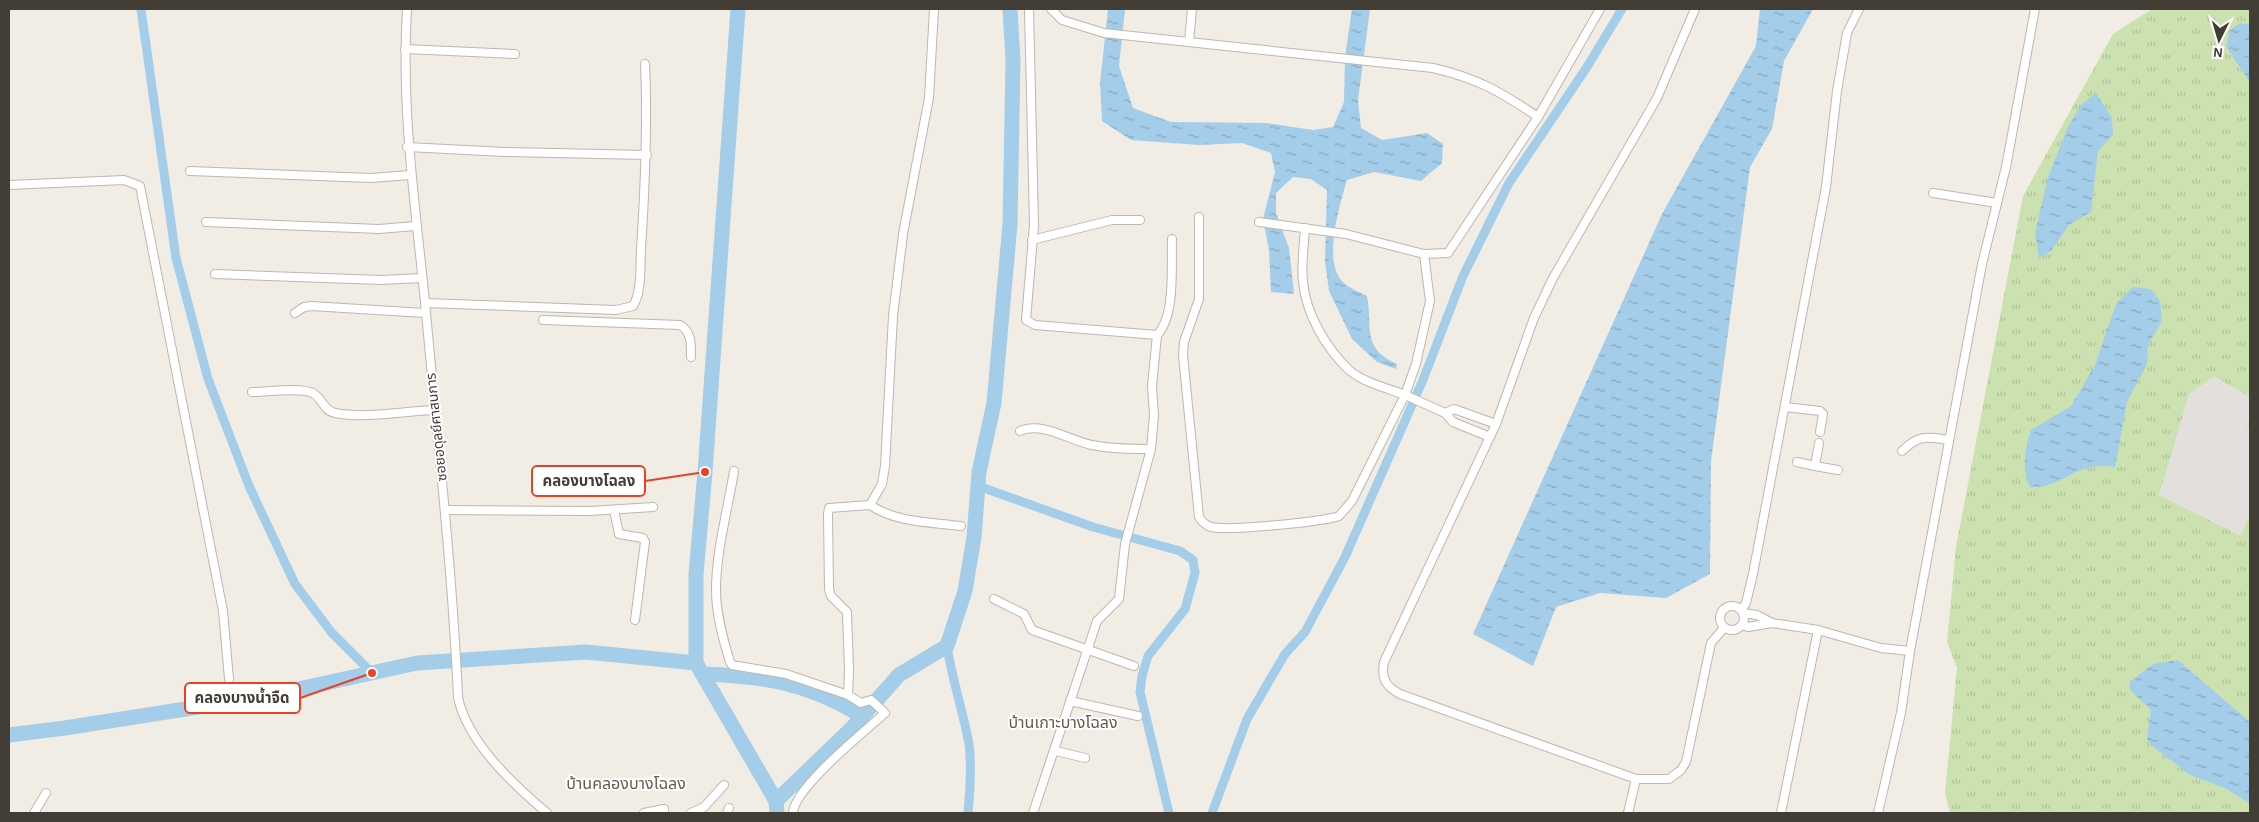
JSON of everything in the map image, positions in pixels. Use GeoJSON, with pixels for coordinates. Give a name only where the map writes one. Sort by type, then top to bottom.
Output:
{"type":"FeatureCollection","features":[{"type":"Feature","properties":{"kind":"street","name":"ซอยอดุลย์ศาสนการ"},"geometry":{"type":"LineString","coordinates":[[407,9],[405,49],[407,147],[445,510],[455,632],[458,697],[467,726],[514,784],[547,813]]}},
{"type":"Feature","properties":{"kind":"street"},"geometry":{"type":"LineString","coordinates":[[870,505],[882,484],[885,466],[893,316],[903,234],[929,98],[934,9]]}},
{"type":"Feature","properties":{"kind":"street"},"geometry":{"type":"LineString","coordinates":[[1029,9],[1032,240],[1024,315],[1027,322],[1035,325],[1157,335]]}},
{"type":"Feature","properties":{"kind":"street"},"geometry":{"type":"LineString","coordinates":[[1050,9],[1062,20],[1104,33],[1123,36],[1346,57],[1433,68],[1466,76],[1508,97],[1538,117]]}},
{"type":"Feature","properties":{"kind":"street"},"geometry":{"type":"LineString","coordinates":[[1189,42],[1192,9]]}},
{"type":"Feature","properties":{"kind":"street"},"geometry":{"type":"LineString","coordinates":[[1259,222],[1346,234],[1424,254],[1442,255],[1452,251],[1538,117],[1600,9]]}},
{"type":"Feature","properties":{"kind":"street"},"geometry":{"type":"LineString","coordinates":[[1695,9],[1657,98],[1553,278],[1534,318],[1496,424],[1384,662],[1382,678],[1387,685],[1400,694],[1636,779],[1669,780],[1681,770],[1686,762],[1711,643],[1724,628]]}},
{"type":"Feature","properties":{"kind":"street"},"geometry":{"type":"LineString","coordinates":[[1742,625],[1742,611],[1753,574],[1826,187],[1846,42],[1852,20],[1859,9]]}},
{"type":"Feature","properties":{"kind":"street"},"geometry":{"type":"LineString","coordinates":[[1878,813],[1901,713],[1910,651],[1982,264],[2006,167],[2035,9]]}},
{"type":"Feature","properties":{"kind":"street"},"geometry":{"type":"LineString","coordinates":[[405,49],[515,54]]}},
{"type":"Feature","properties":{"kind":"street"},"geometry":{"type":"LineString","coordinates":[[424,303],[616,310],[633,306],[639,278],[647,155],[645,64]]}},
{"type":"Feature","properties":{"kind":"street"},"geometry":{"type":"LineString","coordinates":[[407,147],[505,152],[647,155]]}},
{"type":"Feature","properties":{"kind":"street"},"geometry":{"type":"LineString","coordinates":[[190,171],[371,178],[410,175]]}},
{"type":"Feature","properties":{"kind":"street"},"geometry":{"type":"LineString","coordinates":[[9,184],[124,180],[140,186],[224,611],[229,679]]}},
{"type":"Feature","properties":{"kind":"street"},"geometry":{"type":"LineString","coordinates":[[1933,193],[1997,203]]}},
{"type":"Feature","properties":{"kind":"street"},"geometry":{"type":"LineString","coordinates":[[1200,217],[1199,299],[1184,342],[1183,355],[1199,517],[1205,524],[1215,527],[1239,528],[1339,516],[1352,501],[1409,396],[1430,301],[1424,254]]}},
{"type":"Feature","properties":{"kind":"street"},"geometry":{"type":"LineString","coordinates":[[1032,240],[1112,220],[1140,220]]}},
{"type":"Feature","properties":{"kind":"street"},"geometry":{"type":"LineString","coordinates":[[206,222],[378,229],[415,226]]}},
{"type":"Feature","properties":{"kind":"street"},"geometry":{"type":"LineString","coordinates":[[1305,228],[1303,282],[1312,317],[1325,340],[1349,370],[1367,381],[1409,396],[1445,413],[1453,422],[1490,436]]}},
{"type":"Feature","properties":{"kind":"street"},"geometry":{"type":"LineString","coordinates":[[1033,813],[1056,751],[1070,701],[1097,621],[1119,598],[1125,544],[1132,523],[1137,493],[1151,449],[1154,414],[1152,386],[1157,335],[1162,330],[1168,313],[1172,239]]}},
{"type":"Feature","properties":{"kind":"street"},"geometry":{"type":"LineString","coordinates":[[215,274],[381,280],[422,278]]}},
{"type":"Feature","properties":{"kind":"street"},"geometry":{"type":"LineString","coordinates":[[294,313],[304,307],[311,306],[425,313]]}},
{"type":"Feature","properties":{"kind":"street"},"geometry":{"type":"LineString","coordinates":[[543,320],[680,326],[685,328],[689,336],[691,357]]}},
{"type":"Feature","properties":{"kind":"street"},"geometry":{"type":"LineString","coordinates":[[252,392],[306,391],[316,395],[330,411],[335,413],[366,414],[435,410]]}},
{"type":"Feature","properties":{"kind":"street"},"geometry":{"type":"LineString","coordinates":[[1785,407],[1820,411],[1822,414],[1820,432]]}},
{"type":"Feature","properties":{"kind":"street"},"geometry":{"type":"LineString","coordinates":[[1445,413],[1454,409],[1496,424]]}},
{"type":"Feature","properties":{"kind":"street"},"geometry":{"type":"LineString","coordinates":[[1020,431],[1032,428],[1056,433],[1089,445],[1116,449],[1151,449]]}},
{"type":"Feature","properties":{"kind":"street"},"geometry":{"type":"LineString","coordinates":[[1902,451],[1912,440],[1921,437],[1949,440]]}},
{"type":"Feature","properties":{"kind":"street"},"geometry":{"type":"LineString","coordinates":[[1815,466],[1819,443]]}},
{"type":"Feature","properties":{"kind":"street"},"geometry":{"type":"LineString","coordinates":[[1797,462],[1838,470]]}},
{"type":"Feature","properties":{"kind":"street"},"geometry":{"type":"LineString","coordinates":[[734,471],[716,590],[722,633],[730,662],[732,665],[786,674],[848,695],[861,703],[871,700],[885,713],[816,776],[795,802],[793,813]]}},
{"type":"Feature","properties":{"kind":"street"},"geometry":{"type":"LineString","coordinates":[[848,695],[850,669],[847,612],[831,596],[829,589],[829,508],[870,505],[885,515],[898,518],[961,526]]}},
{"type":"Feature","properties":{"kind":"street"},"geometry":{"type":"LineString","coordinates":[[445,510],[614,510],[653,507]]}},
{"type":"Feature","properties":{"kind":"street"},"geometry":{"type":"LineString","coordinates":[[614,510],[619,534],[643,538],[645,542],[635,620]]}},
{"type":"Feature","properties":{"kind":"street"},"geometry":{"type":"LineString","coordinates":[[994,599],[1024,614],[1032,630],[1088,648],[1134,666]]}},
{"type":"Feature","properties":{"kind":"street"},"geometry":{"type":"LineString","coordinates":[[1772,623],[1734,606],[1723,610],[1720,621],[1724,628],[1732,631],[1742,625],[1772,623],[1818,630],[1880,648],[1910,651]]}},
{"type":"Feature","properties":{"kind":"street"},"geometry":{"type":"LineString","coordinates":[[1780,813],[1818,630]]}},
{"type":"Feature","properties":{"kind":"street"},"geometry":{"type":"LineString","coordinates":[[1070,701],[1138,716]]}},
{"type":"Feature","properties":{"kind":"street"},"geometry":{"type":"LineString","coordinates":[[1056,751],[1085,758]]}},
{"type":"Feature","properties":{"kind":"street"},"geometry":{"type":"LineString","coordinates":[[1628,813],[1636,779]]}},
{"type":"Feature","properties":{"kind":"street"},"geometry":{"type":"LineString","coordinates":[[691,813],[704,807],[724,785]]}},
{"type":"Feature","properties":{"kind":"street"},"geometry":{"type":"LineString","coordinates":[[34,813],[46,793]]}},
{"type":"Feature","properties":{"kind":"street"},"geometry":{"type":"LineString","coordinates":[[644,813],[664,809]]}},
{"type":"Feature","properties":{"kind":"green space"},"geometry":{"type":"Polygon","coordinates":[[[2152,9],[2250,9],[2250,813],[1950,813],[1945,793],[1957,668],[1947,642],[1956,547],[2023,196],[2113,34],[2152,9]]]}},
{"type":"Feature","properties":{"kind":"shaded area"},"geometry":{"type":"Polygon","coordinates":[[[2214,376],[2250,397],[2250,415],[2247,427],[2250,429],[2250,513],[2241,536],[2159,495],[2189,394],[2214,376]]]}},
{"type":"Feature","properties":{"kind":"water"},"geometry":{"type":"Polygon","coordinates":[[[1108,9],[1125,9],[1119,66],[1133,108],[1171,122],[1267,123],[1313,130],[1333,127],[1344,102],[1345,57],[1352,9],[1370,9],[1358,100],[1361,128],[1382,140],[1427,133],[1443,144],[1442,163],[1421,181],[1374,172],[1347,180],[1340,203],[1333,248],[1337,273],[1345,284],[1367,296],[1373,344],[1386,358],[1397,364],[1396,369],[1377,362],[1352,339],[1329,291],[1325,261],[1327,190],[1311,179],[1293,177],[1276,193],[1276,213],[1289,248],[1294,294],[1271,292],[1269,250],[1263,219],[1275,172],[1271,153],[1242,143],[1199,145],[1131,140],[1102,121],[1100,83],[1108,9]]]}},
{"type":"Feature","properties":{"kind":"water"},"geometry":{"type":"Polygon","coordinates":[[[1760,9],[1813,9],[1784,61],[1772,129],[1750,167],[1711,461],[1710,574],[1666,598],[1600,593],[1556,607],[1533,666],[1473,634],[1662,214],[1756,46],[1760,9]]]}},
{"type":"Feature","properties":{"kind":"water"},"geometry":{"type":"Polygon","coordinates":[[[2240,23],[2250,25],[2250,83],[2226,46],[2230,30],[2240,23]]]}},
{"type":"Feature","properties":{"kind":"water"},"geometry":{"type":"Polygon","coordinates":[[[2096,93],[2112,118],[2113,135],[2098,151],[2091,212],[2069,225],[2051,251],[2039,258],[2035,233],[2048,177],[2067,129],[2081,105],[2096,93]]]}},
{"type":"Feature","properties":{"kind":"water"},"geometry":{"type":"Polygon","coordinates":[[[2133,287],[2151,289],[2160,301],[2162,321],[2148,345],[2147,364],[2127,402],[2115,467],[2090,467],[2045,486],[2030,487],[2027,480],[2025,459],[2031,430],[2071,406],[2095,365],[2116,304],[2133,287]]]}},
{"type":"Feature","properties":{"kind":"water"},"geometry":{"type":"Polygon","coordinates":[[[2178,660],[2250,722],[2250,804],[2227,789],[2190,775],[2151,745],[2147,739],[2151,710],[2130,690],[2130,682],[2153,664],[2178,660]]]}},
{"type":"Feature","properties":{"kind":"waterway"},"geometry":{"type":"LineString","coordinates":[[141,9],[176,258],[208,379],[249,486],[295,584],[332,633],[372,673]]}},
{"type":"Feature","properties":{"kind":"waterway"},"geometry":{"type":"LineString","coordinates":[[738,9],[696,574],[696,663],[776,801],[777,813]]}},
{"type":"Feature","properties":{"kind":"waterway"},"geometry":{"type":"LineString","coordinates":[[776,801],[851,729],[899,675],[947,646],[965,591],[974,537],[979,472],[994,403],[1010,224],[1013,61],[1010,9]]}},
{"type":"Feature","properties":{"kind":"waterway"},"geometry":{"type":"LineString","coordinates":[[1212,813],[1247,719],[1285,654],[1305,632],[1345,557],[1423,380],[1463,276],[1509,183],[1587,67],[1622,9]]}},
{"type":"Feature","properties":{"kind":"waterway"},"geometry":{"type":"LineString","coordinates":[[978,486],[1093,527],[1180,551],[1193,560],[1195,573],[1185,609],[1148,656],[1142,676],[1140,692],[1169,813]]}},
{"type":"Feature","properties":{"kind":"waterway"},"geometry":{"type":"LineString","coordinates":[[947,646],[969,744],[971,770],[968,813]]}},
{"type":"Feature","properties":{"kind":"waterway"},"geometry":{"type":"LineString","coordinates":[[9,735],[262,697],[417,663],[586,652],[696,663]]}},
{"type":"Feature","properties":{"kind":"waterway"},"geometry":{"type":"LineString","coordinates":[[703,674],[766,679],[786,683],[823,696],[862,716]]}},
{"type":"Feature","properties":{"kind":"place","name":"คลองบางโฉลง"},"geometry":{"type":"Point","coordinates":[705,472]}},
{"type":"Feature","properties":{"kind":"place","name":"คลองบางน้ำจืด"},"geometry":{"type":"Point","coordinates":[372,673]}},
{"type":"Feature","properties":{"kind":"district","name":"บ้านเกาะบางโฉลง"},"geometry":{"type":"Point","coordinates":[1063,723]}},
{"type":"Feature","properties":{"kind":"district","name":"บ้านคลองบางโฉลง"},"geometry":{"type":"Point","coordinates":[626,784]}}]}
